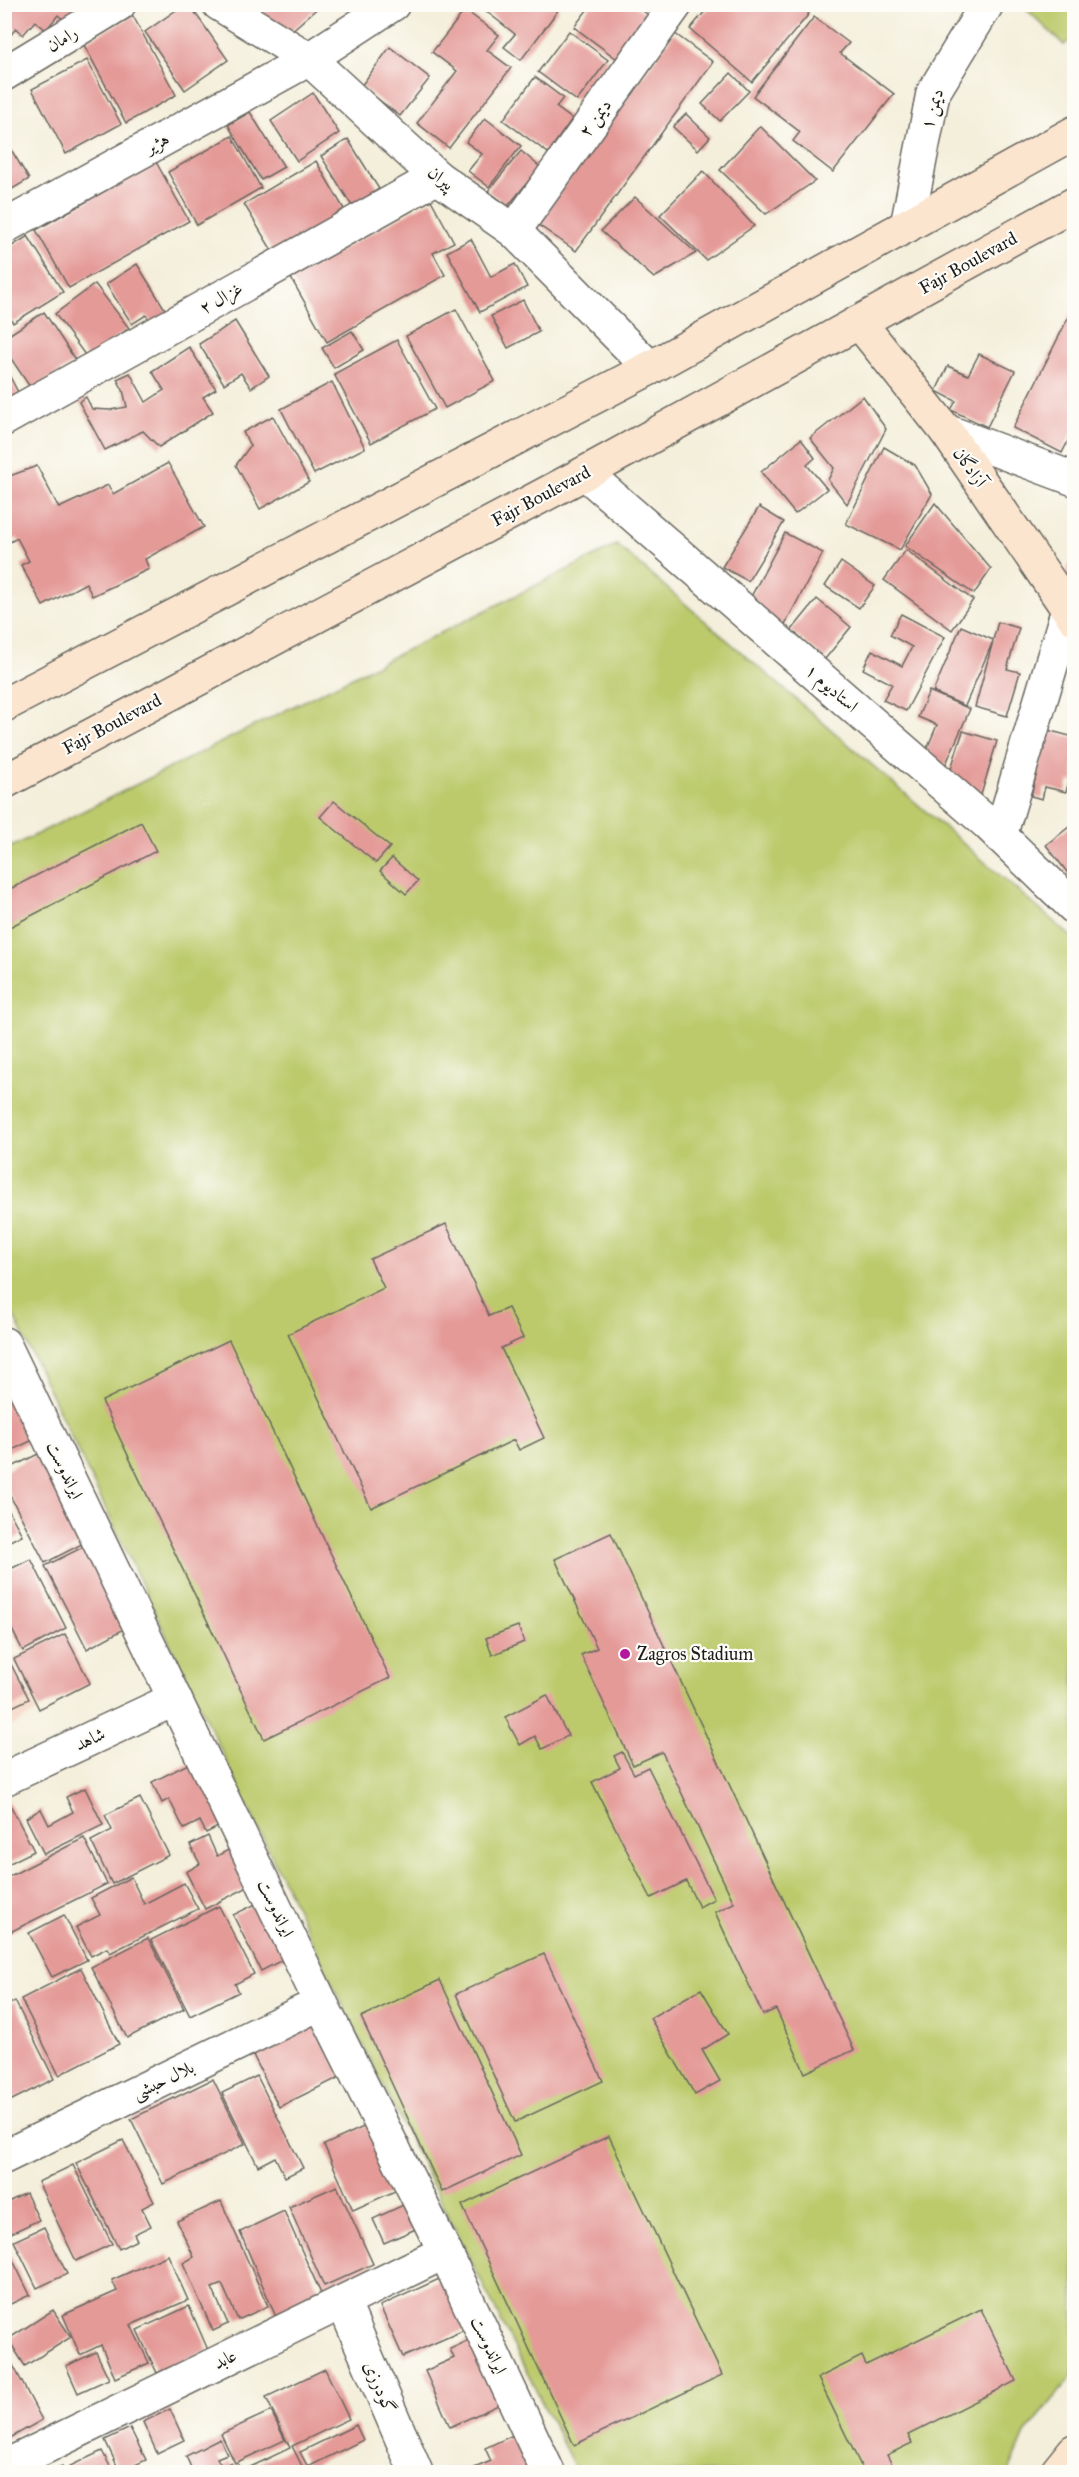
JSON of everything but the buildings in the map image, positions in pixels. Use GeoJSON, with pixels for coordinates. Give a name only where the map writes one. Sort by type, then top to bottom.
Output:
{"type":"FeatureCollection","features":[{"type":"Feature","properties":{"kind":"main road"},"geometry":{"type":"LineString","coordinates":[[4,705],[650,368],[1074,133]]}},
{"type":"Feature","properties":{"kind":"main road","name":"Fajr Boulevard"},"geometry":{"type":"LineString","coordinates":[[4,782],[585,473],[1074,204]]}},
{"type":"Feature","properties":{"kind":"main road","name":"آزادگان"},"geometry":{"type":"LineString","coordinates":[[859,322],[946,431],[1071,613]]}},
{"type":"Feature","properties":{"kind":"main road"},"geometry":{"type":"LineString","coordinates":[[1057,2472],[1074,2451]]}},
{"type":"Feature","properties":{"kind":"street","name":"رامان"},"geometry":{"type":"LineString","coordinates":[[4,74],[119,4]]}},
{"type":"Feature","properties":{"kind":"street","name":"پیران"},"geometry":{"type":"LineString","coordinates":[[219,4],[309,59],[438,177],[514,231],[650,368]]}},
{"type":"Feature","properties":{"kind":"street","name":"هژیر"},"geometry":{"type":"LineString","coordinates":[[4,227],[309,59],[393,4]]}},
{"type":"Feature","properties":{"kind":"street","name":"دیمن ۲"},"geometry":{"type":"LineString","coordinates":[[514,231],[676,4]]}},
{"type":"Feature","properties":{"kind":"street","name":"دیمن ۱"},"geometry":{"type":"LineString","coordinates":[[907,226],[933,93],[987,4]]}},
{"type":"Feature","properties":{"kind":"street","name":"غزال ۲"},"geometry":{"type":"LineString","coordinates":[[4,419],[438,177]]}},
{"type":"Feature","properties":{"kind":"street"},"geometry":{"type":"LineString","coordinates":[[946,431],[1074,478]]}},
{"type":"Feature","properties":{"kind":"street","name":"استادیوم ۱"},"geometry":{"type":"LineString","coordinates":[[585,473],[1000,836],[1074,907]]}},
{"type":"Feature","properties":{"kind":"street"},"geometry":{"type":"LineString","coordinates":[[1000,836],[1071,613]]}},
{"type":"Feature","properties":{"kind":"street","name":"ایراندوست"},"geometry":{"type":"LineString","coordinates":[[5,1346],[321,2003],[445,2252],[548,2472]]}},
{"type":"Feature","properties":{"kind":"street","name":"شاهد"},"geometry":{"type":"LineString","coordinates":[[4,1779],[175,1699]]}},
{"type":"Feature","properties":{"kind":"street","name":"بلال حبشی"},"geometry":{"type":"LineString","coordinates":[[4,2157],[321,2003]]}},
{"type":"Feature","properties":{"kind":"street","name":"عابد"},"geometry":{"type":"LineString","coordinates":[[4,2467],[445,2252]]}},
{"type":"Feature","properties":{"kind":"street","name":"گودرزی"},"geometry":{"type":"LineString","coordinates":[[343,2302],[417,2472]]}},
{"type":"Feature","properties":{"kind":"shaded area"},"geometry":{"type":"Polygon","coordinates":[[[4,1644],[37,1712],[5,1730],[4,1730],[4,1644]]]}},
{"type":"Feature","properties":{"kind":"green space"},"geometry":{"type":"Polygon","coordinates":[[[1022,5],[1074,5],[1074,37],[1064,45],[1022,5]]]}},
{"type":"Feature","properties":{"kind":"green space","name":"Zagros Stadium"},"geometry":{"type":"Polygon","coordinates":[[[617,545],[1074,939],[1074,2374],[1025,2434],[1009,2472],[577,2472],[345,2010],[5,1298],[5,850],[617,545]]]}},
{"type":"Feature","properties":{"kind":"place","name":"Zagros Stadium"},"geometry":{"type":"Point","coordinates":[625,1654]}}]}
